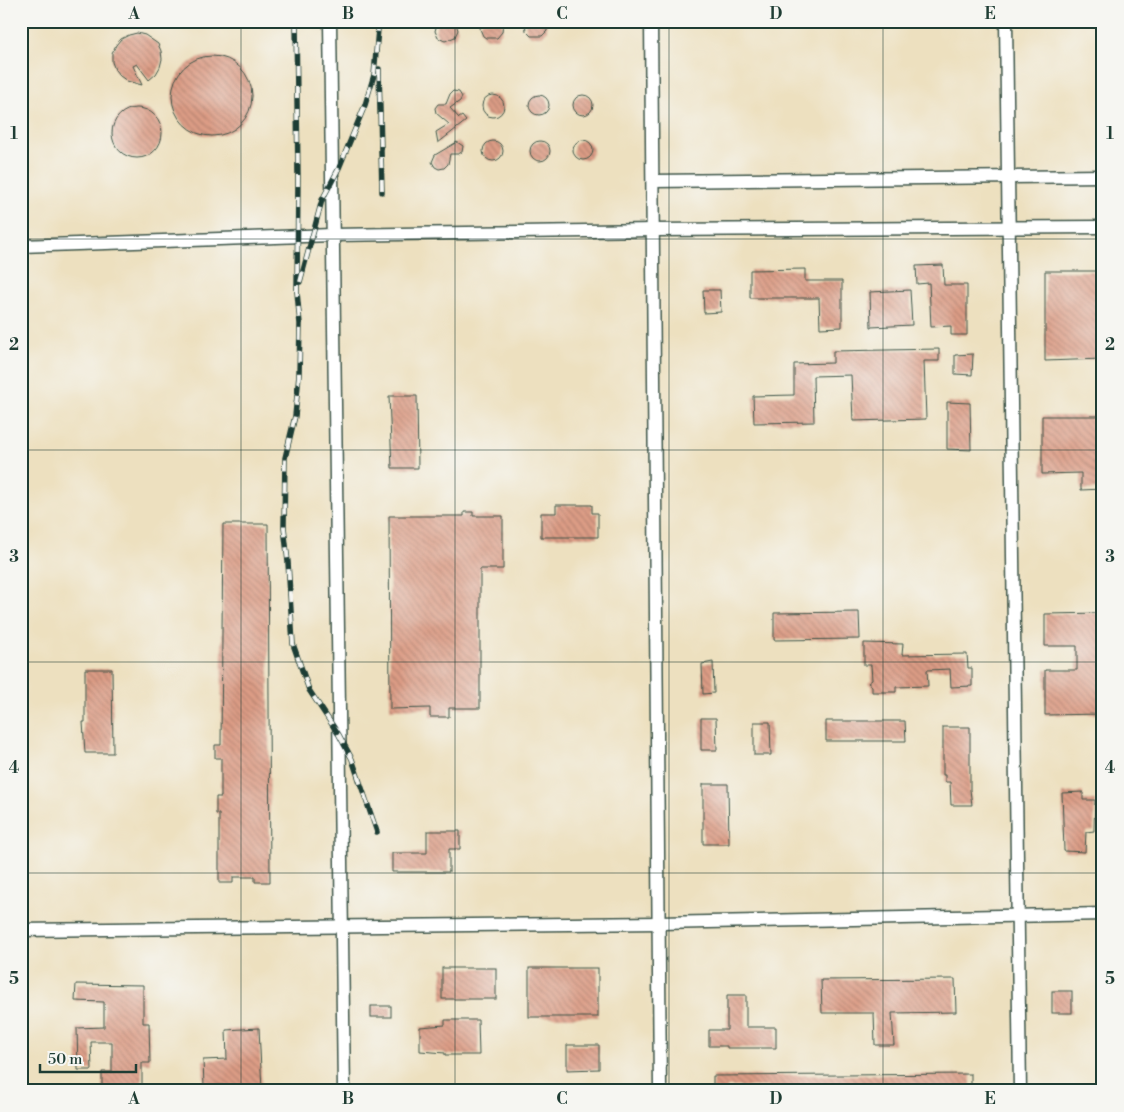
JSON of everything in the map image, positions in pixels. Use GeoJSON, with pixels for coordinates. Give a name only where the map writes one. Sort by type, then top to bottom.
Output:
{"type":"FeatureCollection","features":[{"type":"Feature","properties":{"kind":"lane"},"geometry":{"type":"LineString","coordinates":[[330,21],[344,1091]]}},
{"type":"Feature","properties":{"kind":"lane"},"geometry":{"type":"LineString","coordinates":[[652,21],[660,1091]]}},
{"type":"Feature","properties":{"kind":"lane"},"geometry":{"type":"LineString","coordinates":[[1006,21],[1020,1091]]}},
{"type":"Feature","properties":{"kind":"lane"},"geometry":{"type":"LineString","coordinates":[[653,181],[1103,176]]}},
{"type":"Feature","properties":{"kind":"lane"},"geometry":{"type":"LineString","coordinates":[[21,246],[332,235],[654,230],[1103,227]]}},
{"type":"Feature","properties":{"kind":"lane"},"geometry":{"type":"LineString","coordinates":[[21,930],[659,923],[1103,914]]}},
{"type":"Feature","properties":{"kind":"building"},"geometry":{"type":"Polygon","coordinates":[[[438,21],[455,21],[458,30],[455,37],[445,41],[438,38],[435,31],[438,21]]]}},
{"type":"Feature","properties":{"kind":"building"},"geometry":{"type":"Polygon","coordinates":[[[482,21],[503,21],[502,32],[497,38],[486,38],[480,29],[482,21]]]}},
{"type":"Feature","properties":{"kind":"building"},"geometry":{"type":"Polygon","coordinates":[[[525,21],[547,21],[547,31],[542,36],[531,36],[526,31],[525,21]]]}},
{"type":"Feature","properties":{"kind":"building"},"geometry":{"type":"Polygon","coordinates":[[[137,33],[145,35],[158,44],[162,59],[156,74],[149,80],[137,64],[133,66],[142,85],[127,81],[120,76],[112,62],[112,53],[121,39],[137,33]]]}},
{"type":"Feature","properties":{"kind":"building"},"geometry":{"type":"Polygon","coordinates":[[[212,56],[227,59],[240,68],[249,81],[252,96],[249,111],[240,124],[227,133],[212,136],[197,133],[184,124],[175,111],[172,96],[175,81],[184,68],[197,59],[212,56]]]}},
{"type":"Feature","properties":{"kind":"building"},"geometry":{"type":"Polygon","coordinates":[[[453,91],[459,92],[462,97],[460,101],[450,108],[459,118],[462,116],[466,121],[438,143],[436,132],[449,124],[436,113],[435,108],[438,104],[446,104],[453,91]]]}},
{"type":"Feature","properties":{"kind":"building"},"geometry":{"type":"Polygon","coordinates":[[[489,95],[497,95],[504,102],[504,110],[497,117],[489,117],[482,110],[482,102],[489,95]]]}},
{"type":"Feature","properties":{"kind":"building"},"geometry":{"type":"Polygon","coordinates":[[[539,95],[546,98],[549,105],[546,112],[539,115],[532,112],[529,105],[532,98],[539,95]]]}},
{"type":"Feature","properties":{"kind":"building"},"geometry":{"type":"Polygon","coordinates":[[[583,95],[590,98],[593,105],[590,112],[583,115],[576,112],[573,105],[576,98],[583,95]]]}},
{"type":"Feature","properties":{"kind":"building"},"geometry":{"type":"Polygon","coordinates":[[[137,108],[155,115],[162,133],[155,151],[137,158],[119,151],[112,133],[119,115],[137,108]]]}},
{"type":"Feature","properties":{"kind":"building"},"geometry":{"type":"Polygon","coordinates":[[[583,140],[590,143],[593,150],[590,157],[583,160],[576,157],[573,150],[576,143],[583,140]]]}},
{"type":"Feature","properties":{"kind":"building"},"geometry":{"type":"Polygon","coordinates":[[[493,141],[500,144],[503,151],[500,158],[493,161],[486,158],[483,151],[486,144],[493,141]]]}},
{"type":"Feature","properties":{"kind":"building"},"geometry":{"type":"Polygon","coordinates":[[[540,141],[547,144],[550,151],[547,158],[540,161],[533,158],[530,151],[533,144],[540,141]]]}},
{"type":"Feature","properties":{"kind":"building"},"geometry":{"type":"Polygon","coordinates":[[[457,142],[463,146],[462,152],[450,154],[448,164],[444,168],[439,169],[435,167],[432,162],[435,155],[457,142]]]}},
{"type":"Feature","properties":{"kind":"building"},"geometry":{"type":"Polygon","coordinates":[[[943,265],[944,285],[967,285],[967,335],[951,335],[951,326],[931,327],[929,283],[917,284],[916,266],[943,265]]]}},
{"type":"Feature","properties":{"kind":"building"},"geometry":{"type":"Polygon","coordinates":[[[805,269],[805,281],[842,281],[842,327],[820,328],[819,298],[750,298],[750,270],[805,269]]]}},
{"type":"Feature","properties":{"kind":"building"},"geometry":{"type":"Polygon","coordinates":[[[1045,271],[1103,271],[1103,359],[1045,361],[1045,271]]]}},
{"type":"Feature","properties":{"kind":"building"},"geometry":{"type":"Polygon","coordinates":[[[703,290],[720,290],[721,312],[704,313],[703,290]]]}},
{"type":"Feature","properties":{"kind":"building"},"geometry":{"type":"Polygon","coordinates":[[[910,290],[912,325],[871,327],[870,292],[910,290]]]}},
{"type":"Feature","properties":{"kind":"building"},"geometry":{"type":"Polygon","coordinates":[[[939,349],[939,361],[924,361],[926,419],[853,421],[851,375],[813,376],[814,422],[754,423],[753,396],[794,395],[794,364],[833,363],[833,351],[939,349]]]}},
{"type":"Feature","properties":{"kind":"building"},"geometry":{"type":"Polygon","coordinates":[[[973,354],[972,375],[955,374],[955,355],[973,354]]]}},
{"type":"Feature","properties":{"kind":"building"},"geometry":{"type":"Polygon","coordinates":[[[389,396],[417,396],[418,468],[392,468],[389,396]]]}},
{"type":"Feature","properties":{"kind":"building"},"geometry":{"type":"Polygon","coordinates":[[[947,402],[970,403],[971,450],[947,449],[947,402]]]}},
{"type":"Feature","properties":{"kind":"building"},"geometry":{"type":"Polygon","coordinates":[[[1042,416],[1103,416],[1103,489],[1081,490],[1081,473],[1042,474],[1042,416]]]}},
{"type":"Feature","properties":{"kind":"building"},"geometry":{"type":"Polygon","coordinates":[[[556,505],[592,505],[592,513],[598,513],[598,537],[541,537],[541,513],[556,513],[556,505]]]}},
{"type":"Feature","properties":{"kind":"building"},"geometry":{"type":"Polygon","coordinates":[[[464,512],[473,512],[473,516],[503,516],[503,569],[480,569],[480,708],[449,708],[449,717],[430,717],[430,708],[390,709],[389,516],[464,516],[464,512]]]}},
{"type":"Feature","properties":{"kind":"building"},"geometry":{"type":"Polygon","coordinates":[[[223,524],[268,524],[270,882],[255,882],[255,877],[233,877],[233,883],[219,883],[219,814],[216,814],[216,797],[221,797],[221,758],[215,758],[215,745],[221,745],[223,524]]]}},
{"type":"Feature","properties":{"kind":"building"},"geometry":{"type":"Polygon","coordinates":[[[859,612],[860,639],[774,640],[774,613],[859,612]]]}},
{"type":"Feature","properties":{"kind":"building"},"geometry":{"type":"Polygon","coordinates":[[[1103,613],[1103,714],[1045,715],[1045,670],[1077,670],[1077,646],[1045,646],[1045,614],[1103,613]]]}},
{"type":"Feature","properties":{"kind":"building"},"geometry":{"type":"Polygon","coordinates":[[[864,643],[903,644],[902,655],[967,654],[968,668],[972,668],[972,686],[951,687],[950,669],[927,670],[928,686],[896,687],[896,692],[872,692],[872,686],[868,683],[872,680],[871,665],[864,665],[864,643]]]}},
{"type":"Feature","properties":{"kind":"building"},"geometry":{"type":"Polygon","coordinates":[[[713,662],[714,693],[703,694],[702,664],[713,662]]]}},
{"type":"Feature","properties":{"kind":"building"},"geometry":{"type":"Polygon","coordinates":[[[85,669],[112,669],[113,753],[85,753],[83,722],[85,722],[85,669]]]}},
{"type":"Feature","properties":{"kind":"building"},"geometry":{"type":"Polygon","coordinates":[[[701,718],[716,718],[717,750],[701,750],[701,718]]]}},
{"type":"Feature","properties":{"kind":"building"},"geometry":{"type":"Polygon","coordinates":[[[826,721],[905,721],[906,741],[826,741],[826,721]]]}},
{"type":"Feature","properties":{"kind":"building"},"geometry":{"type":"Polygon","coordinates":[[[754,722],[770,722],[771,755],[754,755],[754,722]]]}},
{"type":"Feature","properties":{"kind":"building"},"geometry":{"type":"Polygon","coordinates":[[[943,727],[970,727],[970,790],[972,805],[951,805],[950,782],[945,782],[945,775],[943,775],[943,727]]]}},
{"type":"Feature","properties":{"kind":"building"},"geometry":{"type":"Polygon","coordinates":[[[703,784],[728,784],[729,844],[703,844],[703,784]]]}},
{"type":"Feature","properties":{"kind":"building"},"geometry":{"type":"Polygon","coordinates":[[[1083,792],[1083,800],[1095,800],[1094,831],[1086,832],[1085,852],[1064,851],[1062,793],[1083,792]]]}},
{"type":"Feature","properties":{"kind":"building"},"geometry":{"type":"Polygon","coordinates":[[[427,831],[460,831],[460,849],[449,849],[449,872],[392,872],[392,853],[427,853],[427,831]]]}},
{"type":"Feature","properties":{"kind":"building"},"geometry":{"type":"Polygon","coordinates":[[[442,968],[496,968],[496,999],[442,999],[442,968]]]}},
{"type":"Feature","properties":{"kind":"building"},"geometry":{"type":"Polygon","coordinates":[[[529,968],[598,968],[598,1017],[529,1017],[529,968]]]}},
{"type":"Feature","properties":{"kind":"building"},"geometry":{"type":"Polygon","coordinates":[[[955,979],[956,1012],[892,1013],[894,1045],[875,1045],[874,1013],[822,1013],[821,980],[955,979]]]}},
{"type":"Feature","properties":{"kind":"building"},"geometry":{"type":"Polygon","coordinates":[[[76,984],[143,985],[143,1023],[149,1023],[150,1063],[142,1063],[142,1091],[102,1091],[102,1072],[112,1072],[112,1042],[91,1042],[92,1070],[78,1070],[77,1028],[104,1027],[104,1002],[75,1001],[76,984]]]}},
{"type":"Feature","properties":{"kind":"building"},"geometry":{"type":"Polygon","coordinates":[[[1052,991],[1072,991],[1072,1013],[1052,1013],[1052,991]]]}},
{"type":"Feature","properties":{"kind":"building"},"geometry":{"type":"Polygon","coordinates":[[[727,995],[746,995],[746,1027],[776,1027],[776,1048],[709,1046],[709,1030],[727,1030],[727,995]]]}},
{"type":"Feature","properties":{"kind":"building"},"geometry":{"type":"Polygon","coordinates":[[[371,1006],[391,1006],[391,1017],[371,1017],[371,1006]]]}},
{"type":"Feature","properties":{"kind":"building"},"geometry":{"type":"Polygon","coordinates":[[[445,1020],[478,1020],[479,1055],[445,1055],[445,1053],[420,1051],[420,1027],[445,1025],[445,1020]]]}},
{"type":"Feature","properties":{"kind":"building"},"geometry":{"type":"Polygon","coordinates":[[[259,1028],[262,1091],[224,1091],[223,1085],[204,1086],[203,1060],[227,1059],[226,1030],[259,1028]]]}},
{"type":"Feature","properties":{"kind":"building"},"geometry":{"type":"Polygon","coordinates":[[[567,1045],[599,1045],[599,1069],[567,1070],[567,1045]]]}},
{"type":"Feature","properties":{"kind":"building"},"geometry":{"type":"Polygon","coordinates":[[[971,1074],[971,1091],[767,1091],[767,1087],[727,1087],[727,1091],[713,1091],[713,1076],[971,1074]]]}},
{"type":"Feature","properties":{"kind":"railway"},"geometry":{"type":"LineString","coordinates":[[296,21],[299,375],[295,416],[285,458],[284,527],[293,644],[309,690],[339,735],[352,759],[377,832]]}},
{"type":"Feature","properties":{"kind":"railway"},"geometry":{"type":"LineString","coordinates":[[300,282],[322,200],[339,168],[365,105],[374,75],[378,29]]}},
{"type":"Feature","properties":{"kind":"railway"},"geometry":{"type":"LineString","coordinates":[[379,69],[382,192]]}}]}
